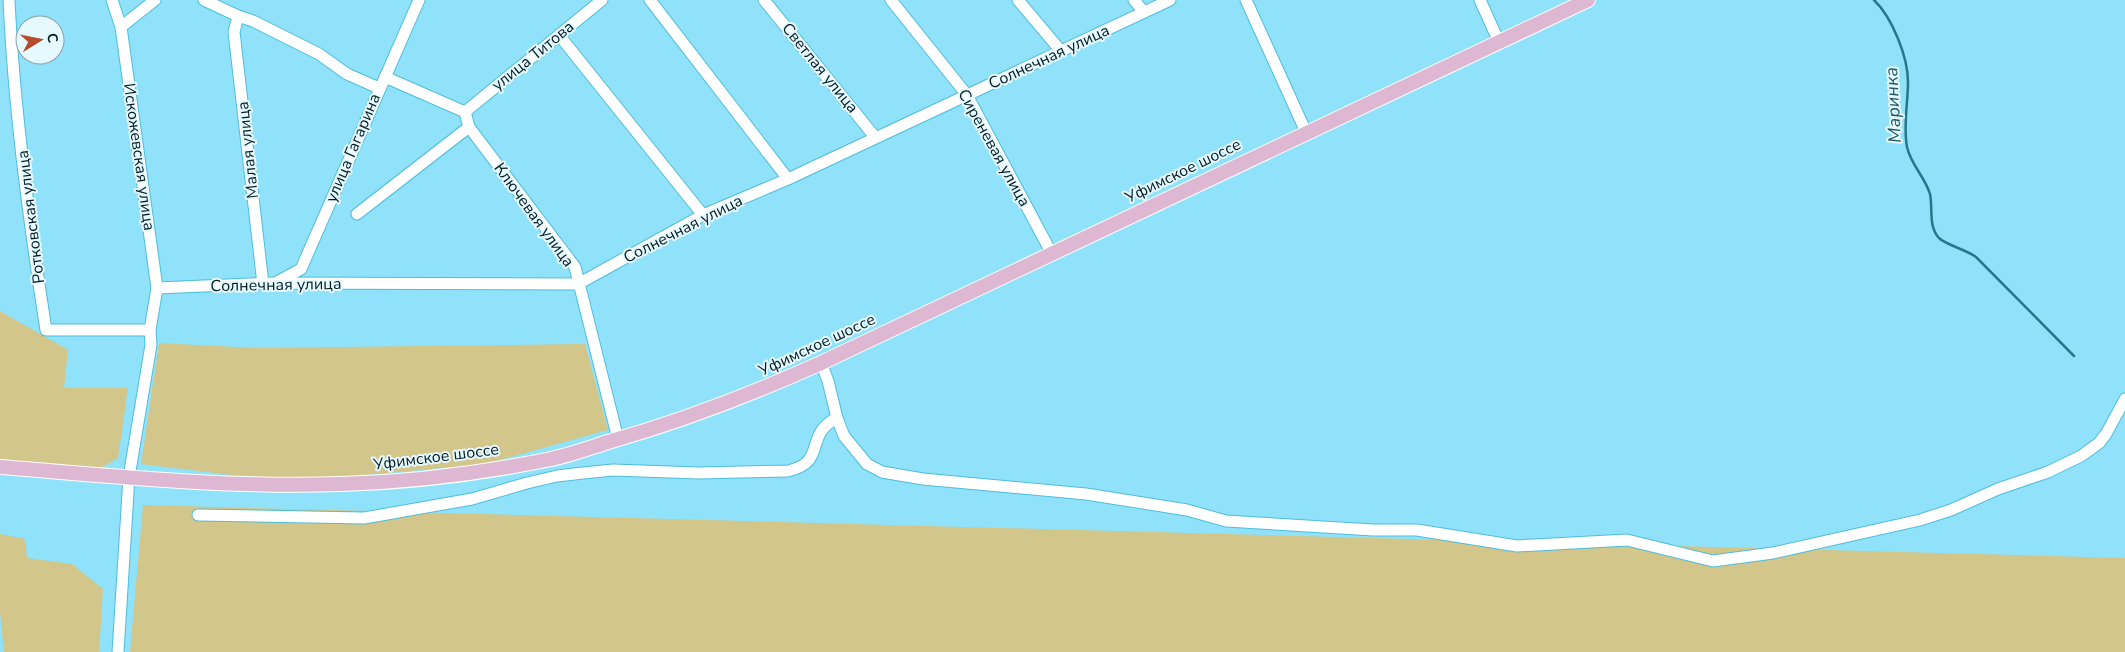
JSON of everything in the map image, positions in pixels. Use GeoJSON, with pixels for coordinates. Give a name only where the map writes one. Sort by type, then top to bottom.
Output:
{"type":"FeatureCollection","features":[{"type":"Feature","properties":{"kind":"main road","name":"Уфимское шоссе"},"geometry":{"type":"LineString","coordinates":[[0,467],[269,485],[342,484],[418,479],[552,459],[693,417],[766,388],[1588,0]]}},
{"type":"Feature","properties":{"kind":"street","name":"Ротковская улица"},"geometry":{"type":"LineString","coordinates":[[9,0],[11,43],[30,212],[46,330],[150,330]]}},
{"type":"Feature","properties":{"kind":"street"},"geometry":{"type":"LineString","coordinates":[[112,0],[121,27],[155,0]]}},
{"type":"Feature","properties":{"kind":"street"},"geometry":{"type":"LineString","coordinates":[[204,0],[286,37],[319,54],[347,74],[379,88]]}},
{"type":"Feature","properties":{"kind":"street","name":"улица Гагарина"},"geometry":{"type":"LineString","coordinates":[[268,284],[301,268],[419,0]]}},
{"type":"Feature","properties":{"kind":"street","name":"улица Титова"},"geometry":{"type":"LineString","coordinates":[[464,112],[602,0]]}},
{"type":"Feature","properties":{"kind":"street"},"geometry":{"type":"LineString","coordinates":[[650,0],[788,179]]}},
{"type":"Feature","properties":{"kind":"street","name":"Светлая улица"},"geometry":{"type":"LineString","coordinates":[[764,0],[875,137]]}},
{"type":"Feature","properties":{"kind":"street","name":"Сиреневая улица"},"geometry":{"type":"LineString","coordinates":[[891,0],[967,95],[1052,254]]}},
{"type":"Feature","properties":{"kind":"street"},"geometry":{"type":"LineString","coordinates":[[1018,0],[1061,51]]}},
{"type":"Feature","properties":{"kind":"street"},"geometry":{"type":"LineString","coordinates":[[1134,0],[1144,12]]}},
{"type":"Feature","properties":{"kind":"street","name":"Солнечная улица"},"geometry":{"type":"LineString","coordinates":[[158,288],[268,284],[578,284],[703,216],[788,179],[1170,0]]}},
{"type":"Feature","properties":{"kind":"street"},"geometry":{"type":"LineString","coordinates":[[1246,0],[1306,132]]}},
{"type":"Feature","properties":{"kind":"street"},"geometry":{"type":"LineString","coordinates":[[1480,0],[1499,42]]}},
{"type":"Feature","properties":{"kind":"street","name":"Малая улица"},"geometry":{"type":"LineString","coordinates":[[238,16],[234,32],[268,284]]}},
{"type":"Feature","properties":{"kind":"street","name":"Искожевская улица"},"geometry":{"type":"LineString","coordinates":[[118,652],[129,477],[151,345],[150,330],[158,288],[121,27]]}},
{"type":"Feature","properties":{"kind":"street"},"geometry":{"type":"LineString","coordinates":[[559,35],[703,216]]}},
{"type":"Feature","properties":{"kind":"street"},"geometry":{"type":"LineString","coordinates":[[385,77],[464,112]]}},
{"type":"Feature","properties":{"kind":"street","name":"Ключевая улица"},"geometry":{"type":"LineString","coordinates":[[464,112],[469,127],[575,267],[618,439]]}},
{"type":"Feature","properties":{"kind":"street"},"geometry":{"type":"LineString","coordinates":[[357,214],[469,127]]}},
{"type":"Feature","properties":{"kind":"street"},"geometry":{"type":"LineString","coordinates":[[821,363],[844,436],[867,464],[882,472],[923,479],[1086,494],[1187,510],[1226,521],[1374,530],[1417,530],[1517,546],[1627,540],[1713,561],[1773,553],[1920,520],[1952,510],[1998,489],[2048,472],[2074,460],[2098,443],[2106,434],[2125,399]]}},
{"type":"Feature","properties":{"kind":"street"},"geometry":{"type":"LineString","coordinates":[[198,515],[364,518],[472,499],[557,476],[583,473],[613,470],[698,473],[788,470],[798,468],[810,461],[820,433],[825,426],[837,418]]}},
{"type":"Feature","properties":{"kind":"shaded area"},"geometry":{"type":"Polygon","coordinates":[[[0,311],[68,350],[64,388],[128,388],[118,458],[94,472],[0,464],[0,311]]]}},
{"type":"Feature","properties":{"kind":"shaded area"},"geometry":{"type":"Polygon","coordinates":[[[159,343],[257,348],[585,344],[608,430],[486,464],[289,482],[141,464],[159,343]]]}},
{"type":"Feature","properties":{"kind":"shaded area"},"geometry":{"type":"Polygon","coordinates":[[[143,505],[2125,558],[2125,652],[130,652],[143,505]]]}},
{"type":"Feature","properties":{"kind":"shaded area"},"geometry":{"type":"Polygon","coordinates":[[[0,534],[25,539],[27,558],[72,564],[103,589],[99,652],[4,652],[0,613],[0,534]]]}},
{"type":"Feature","properties":{"kind":"waterway","name":"Маринка"},"geometry":{"type":"LineString","coordinates":[[1874,0],[1881,7],[1893,27],[1905,61],[1908,82],[1907,147],[1930,194],[1933,228],[1939,238],[1976,257],[2074,356]]}}]}
